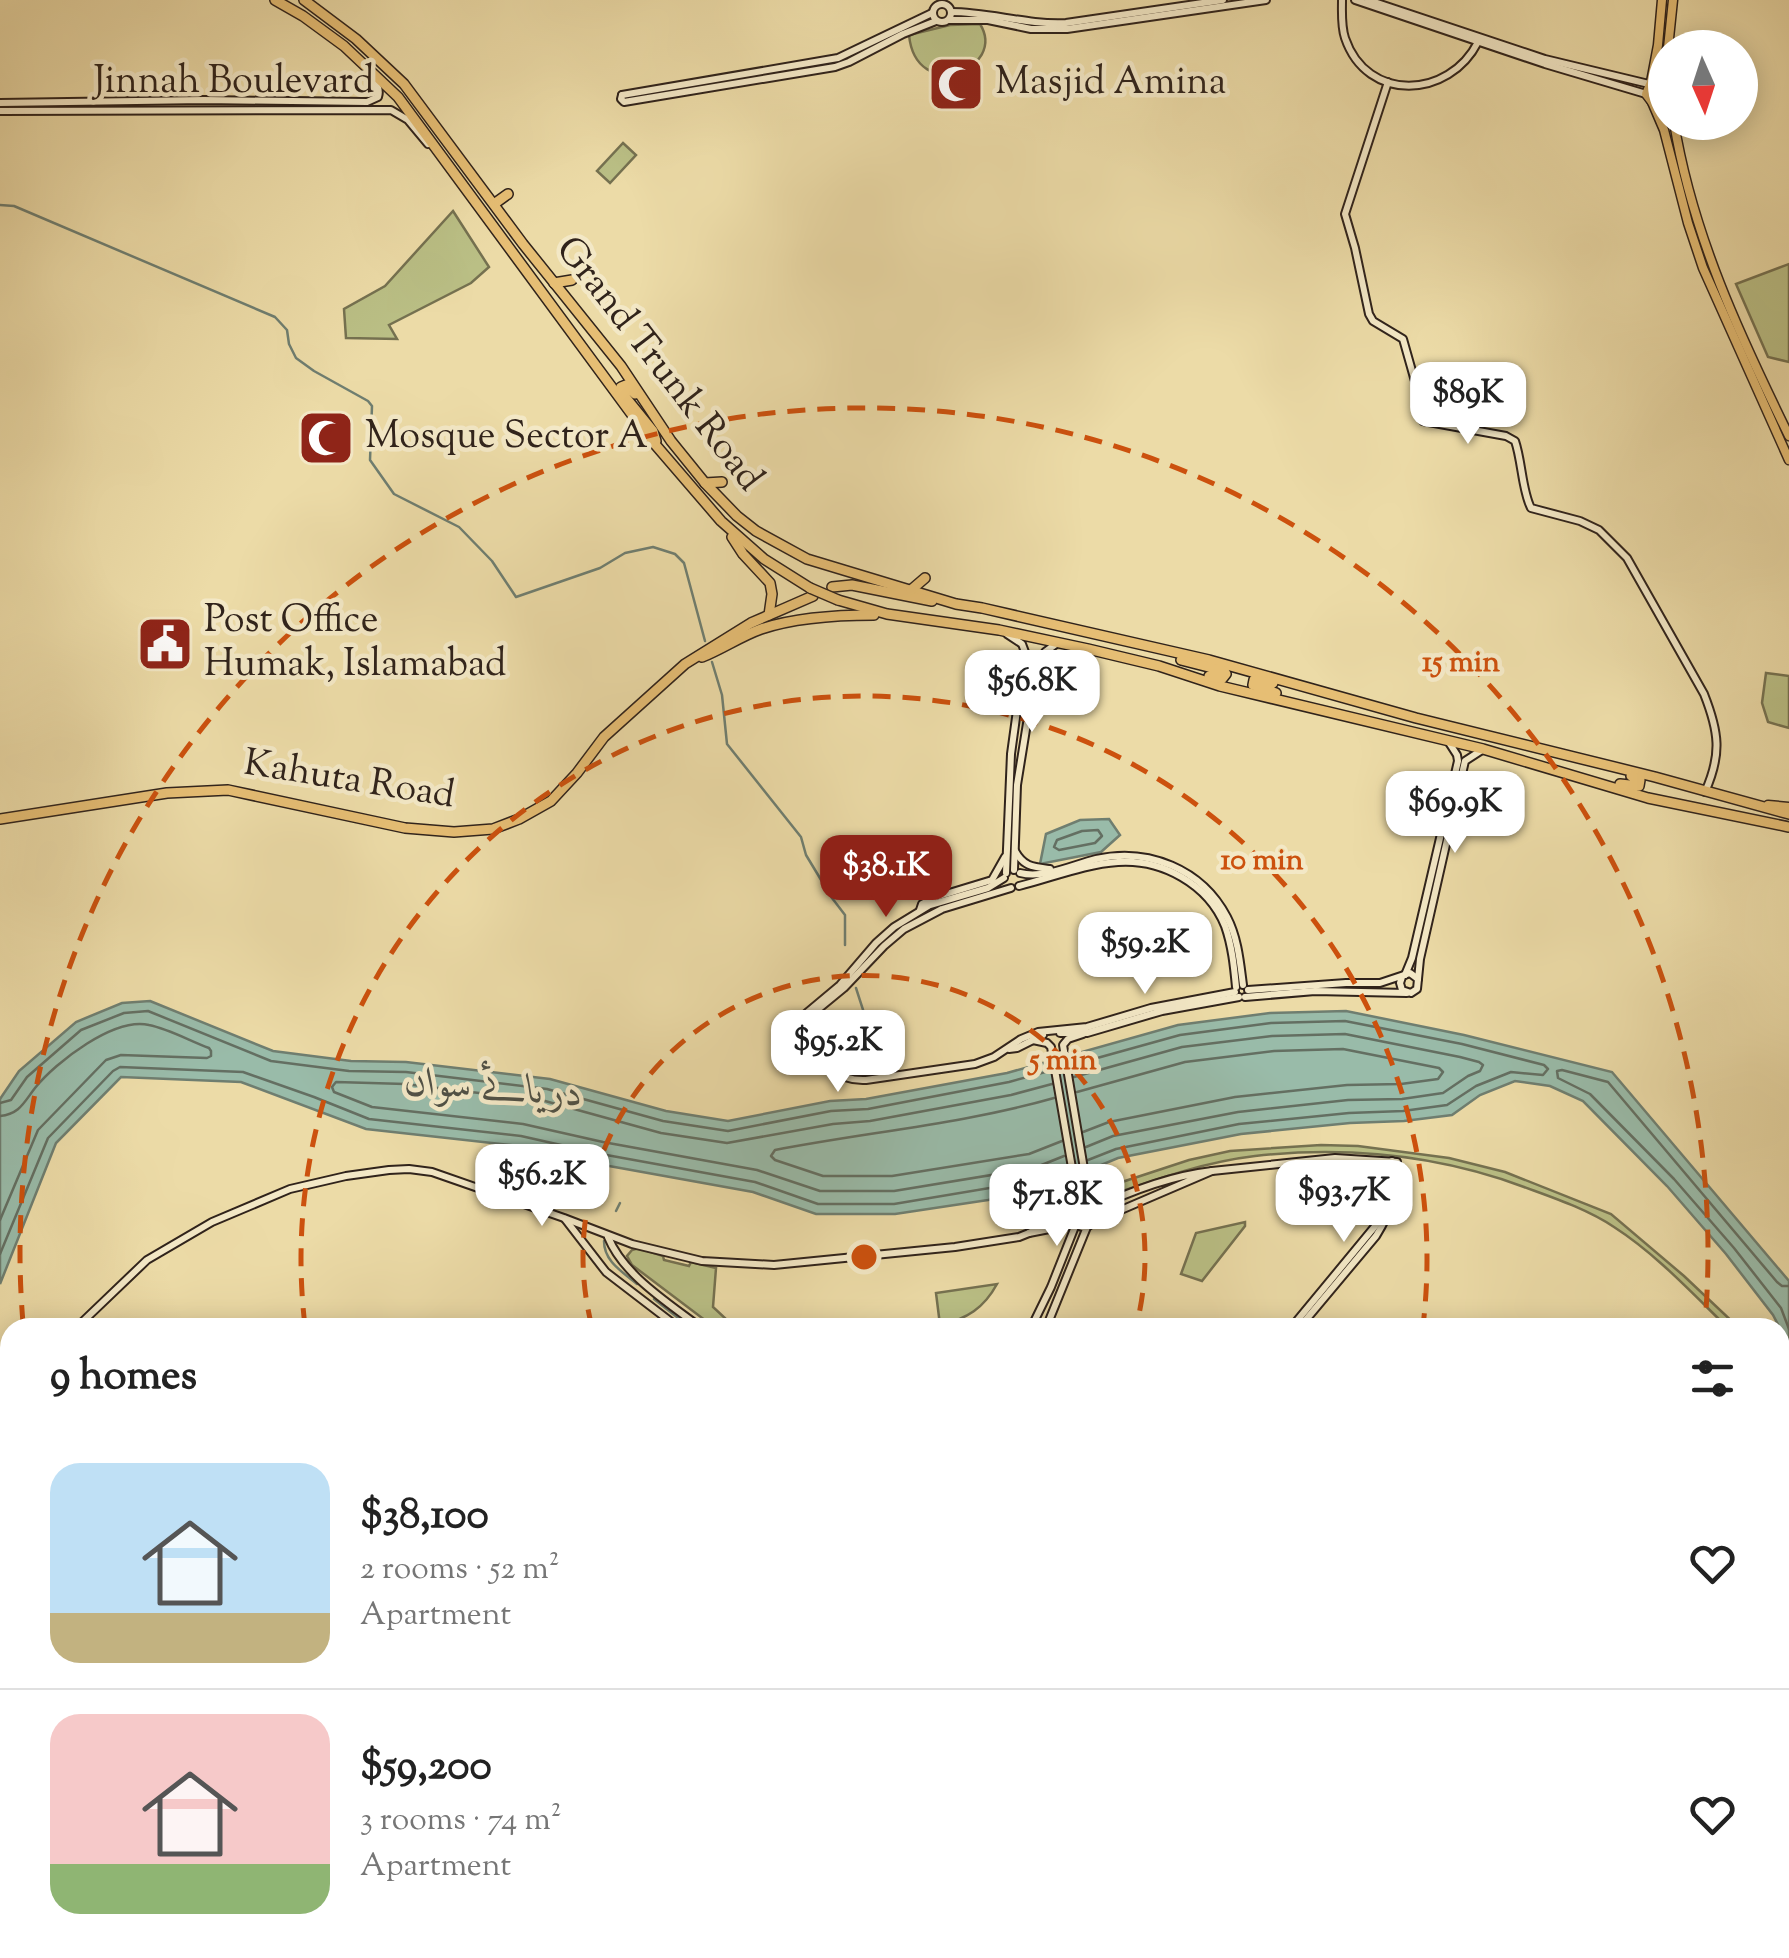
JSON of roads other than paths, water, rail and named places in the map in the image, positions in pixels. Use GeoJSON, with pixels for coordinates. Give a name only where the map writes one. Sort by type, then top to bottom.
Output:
{"type":"FeatureCollection","features":[{"type":"Feature","properties":{"kind":"highway","name":"Grand Trunk Road"},"geometry":{"type":"LineString","coordinates":[[275,0],[344,46],[398,98],[659,448],[721,521],[764,559],[812,592],[887,614]]}},
{"type":"Feature","properties":{"kind":"highway","name":"Grand Trunk Road"},"geometry":{"type":"LineString","coordinates":[[304,0],[356,39],[404,84],[620,366],[671,442],[705,483],[756,530],[783,548],[826,566],[956,604],[1225,664],[1789,811]]}},
{"type":"Feature","properties":{"kind":"highway"},"geometry":{"type":"LineString","coordinates":[[494,204],[508,194]]}},
{"type":"Feature","properties":{"kind":"highway"},"geometry":{"type":"LineString","coordinates":[[554,282],[574,282],[568,300]]}},
{"type":"Feature","properties":{"kind":"highway"},"geometry":{"type":"LineString","coordinates":[[560,317],[569,322],[604,369],[610,370],[612,365],[580,322],[578,313]]}},
{"type":"Feature","properties":{"kind":"highway"},"geometry":{"type":"LineString","coordinates":[[659,448],[654,431],[622,392],[622,386],[630,388],[671,442]]}},
{"type":"Feature","properties":{"kind":"highway"},"geometry":{"type":"LineString","coordinates":[[705,483],[722,482]]}},
{"type":"Feature","properties":{"kind":"highway"},"geometry":{"type":"LineString","coordinates":[[721,521],[770,583],[769,615]]}},
{"type":"Feature","properties":{"kind":"highway"},"geometry":{"type":"LineString","coordinates":[[826,566],[836,555]]}},
{"type":"Feature","properties":{"kind":"highway"},"geometry":{"type":"LineString","coordinates":[[911,590],[927,579],[930,596]]}},
{"type":"Feature","properties":{"kind":"highway"},"geometry":{"type":"LineString","coordinates":[[832,587],[852,585],[956,604]]}},
{"type":"Feature","properties":{"kind":"highway","name":"Kahuta Road"},"geometry":{"type":"LineString","coordinates":[[0,820],[167,793],[228,790],[405,828],[454,832],[493,828],[551,801],[604,737],[685,664],[720,640],[812,592]]}},
{"type":"Feature","properties":{"kind":"highway"},"geometry":{"type":"LineString","coordinates":[[887,614],[999,630],[1159,666],[1220,686],[1483,749],[1648,798],[1789,827]]}},
{"type":"Feature","properties":{"kind":"highway","name":"Kahuta Road"},"geometry":{"type":"LineString","coordinates":[[685,664],[772,626],[841,615],[887,614]]}},
{"type":"Feature","properties":{"kind":"highway"},"geometry":{"type":"LineString","coordinates":[[1159,666],[1222,679],[1226,674],[1178,659],[1161,649]]}},
{"type":"Feature","properties":{"kind":"highway"},"geometry":{"type":"LineString","coordinates":[[1325,710],[1308,701],[1254,687],[1253,682],[1257,679],[1333,695]]}},
{"type":"Feature","properties":{"kind":"highway"},"geometry":{"type":"LineString","coordinates":[[1577,776],[1639,786],[1640,780],[1610,767]]}},
{"type":"Feature","properties":{"kind":"highway"},"geometry":{"type":"LineString","coordinates":[[1694,789],[1668,785],[1661,790],[1664,795],[1714,810]]}},
{"type":"Feature","properties":{"kind":"main road"},"geometry":{"type":"LineString","coordinates":[[1659,30],[1662,0]]}},
{"type":"Feature","properties":{"kind":"main road"},"geometry":{"type":"LineString","coordinates":[[1670,30],[1673,0]]}},
{"type":"Feature","properties":{"kind":"main road"},"geometry":{"type":"LineString","coordinates":[[1667,140],[1703,268],[1789,460]]}},
{"type":"Feature","properties":{"kind":"main road"},"geometry":{"type":"LineString","coordinates":[[1677,140],[1712,264],[1789,436]]}},
{"type":"Feature","properties":{"kind":"street"},"geometry":{"type":"LineString","coordinates":[[934,17],[835,67],[624,102],[621,99],[622,95],[838,58],[934,17],[944,22],[950,16],[988,13],[1048,24],[1066,23],[1222,0]]}},
{"type":"Feature","properties":{"kind":"street"},"geometry":{"type":"LineString","coordinates":[[950,16],[1031,29],[1066,29],[1266,0]]}},
{"type":"Feature","properties":{"kind":"street"},"geometry":{"type":"LineString","coordinates":[[1355,0],[1478,42],[1648,90]]}},
{"type":"Feature","properties":{"kind":"street"},"geometry":{"type":"LineString","coordinates":[[1368,0],[1648,90]]}},
{"type":"Feature","properties":{"kind":"street"},"geometry":{"type":"LineString","coordinates":[[1343,1],[1342,25],[1350,49],[1366,69],[1388,82],[1415,86],[1442,80],[1464,63],[1478,42]]}},
{"type":"Feature","properties":{"kind":"street"},"geometry":{"type":"LineString","coordinates":[[934,17],[936,6],[942,4],[948,6],[950,16]]}},
{"type":"Feature","properties":{"kind":"street","name":"Jinnah Boulevard"},"geometry":{"type":"LineString","coordinates":[[0,111],[370,101],[378,97],[379,89],[371,76],[344,46]]}},
{"type":"Feature","properties":{"kind":"street"},"geometry":{"type":"LineString","coordinates":[[1388,82],[1345,214],[1369,314],[1373,321],[1403,339],[1418,392],[1417,410],[1423,421],[1516,441],[1531,508],[1590,525],[1627,558],[1704,694],[1713,717],[1717,753],[1705,792]]}},
{"type":"Feature","properties":{"kind":"street"},"geometry":{"type":"LineString","coordinates":[[334,102],[339,110]]}},
{"type":"Feature","properties":{"kind":"street","name":"Jinnah Boulevard"},"geometry":{"type":"LineString","coordinates":[[0,103],[391,110],[400,114],[446,162]]}},
{"type":"Feature","properties":{"kind":"street"},"geometry":{"type":"LineString","coordinates":[[999,630],[1022,644],[1025,652],[1012,754],[1006,855],[1011,874],[1022,880],[1015,887]]}},
{"type":"Feature","properties":{"kind":"street"},"geometry":{"type":"LineString","coordinates":[[1015,887],[1005,883],[1011,874],[1015,850],[1017,785],[1029,711],[1045,652],[1058,644]]}},
{"type":"Feature","properties":{"kind":"street"},"geometry":{"type":"LineString","coordinates":[[1408,993],[1400,986],[1412,958],[1458,761],[1448,741]]}},
{"type":"Feature","properties":{"kind":"street"},"geometry":{"type":"LineString","coordinates":[[1050,1318],[1081,1238],[1094,1216],[1064,1049],[1066,1040],[1241,991],[1408,993],[1418,989],[1420,959],[1465,761],[1483,749]]}},
{"type":"Feature","properties":{"kind":"street"},"geometry":{"type":"LineString","coordinates":[[1015,850],[1028,866],[1057,870]]}},
{"type":"Feature","properties":{"kind":"street"},"geometry":{"type":"LineString","coordinates":[[920,912],[922,904],[936,897],[990,881],[1006,855]]}},
{"type":"Feature","properties":{"kind":"street"},"geometry":{"type":"LineString","coordinates":[[798,1025],[848,978],[886,934],[920,912],[940,901],[993,886],[1011,874],[1036,875],[1098,859],[1138,856],[1162,861],[1187,872],[1212,894],[1228,918],[1238,949],[1241,991]]}},
{"type":"Feature","properties":{"kind":"street"},"geometry":{"type":"LineString","coordinates":[[798,1025],[844,988],[904,929],[942,908],[1120,862],[1155,866],[1201,890],[1222,920],[1241,991]]}},
{"type":"Feature","properties":{"kind":"street"},"geometry":{"type":"LineString","coordinates":[[798,1025],[830,1070],[843,1078],[866,1080],[982,1062],[1038,1032],[1087,1027],[1151,1008],[1241,991],[1380,983],[1412,974],[1418,979]]}},
{"type":"Feature","properties":{"kind":"street"},"geometry":{"type":"LineString","coordinates":[[1008,1049],[1056,1033],[1083,1034]]}},
{"type":"Feature","properties":{"kind":"street"},"geometry":{"type":"LineString","coordinates":[[1032,1040],[1047,1042],[1052,1050],[1078,1196],[1076,1224],[1035,1318]]}},
{"type":"Feature","properties":{"kind":"street"},"geometry":{"type":"LineString","coordinates":[[1092,1210],[1153,1184],[1190,1174],[1335,1158],[1394,1162]]}},
{"type":"Feature","properties":{"kind":"street"},"geometry":{"type":"LineString","coordinates":[[1299,1318],[1381,1219],[1394,1162]]}},
{"type":"Feature","properties":{"kind":"street"},"geometry":{"type":"LineString","coordinates":[[1307,1318],[1386,1220],[1394,1198],[1394,1162]]}},
{"type":"Feature","properties":{"kind":"street"},"geometry":{"type":"LineString","coordinates":[[1029,1233],[1076,1224],[1082,1227],[1212,1171]]}},
{"type":"Feature","properties":{"kind":"street"},"geometry":{"type":"LineString","coordinates":[[86,1318],[146,1260],[212,1222],[306,1184],[374,1172],[432,1172],[632,1244],[702,1261],[774,1265],[1019,1237],[1077,1210],[1092,1210]]}},
{"type":"Feature","properties":{"kind":"street"},"geometry":{"type":"LineString","coordinates":[[1090,1196],[1096,1202],[1108,1202]]}},
{"type":"Feature","properties":{"kind":"street"},"geometry":{"type":"LineString","coordinates":[[564,1218],[606,1272],[666,1318]]}},
{"type":"Feature","properties":{"kind":"street"},"geometry":{"type":"LineString","coordinates":[[596,1256],[597,1232]]}},
{"type":"Feature","properties":{"kind":"street"},"geometry":{"type":"LineString","coordinates":[[608,1236],[622,1259],[652,1290],[688,1318]]}},
{"type":"Feature","properties":{"kind":"street"},"geometry":{"type":"LineString","coordinates":[[622,1259],[623,1252],[632,1244]]}},
{"type":"Feature","properties":{"kind":"water"},"geometry":{"type":"Polygon","coordinates":[[[1109,819],[1120,835],[1101,852],[1040,864],[1046,834],[1080,820],[1109,819]]]}},
{"type":"Feature","properties":{"kind":"water","name":"دریائے سواں"},"geometry":{"type":"Polygon","coordinates":[[[150,1001],[273,1051],[550,1079],[666,1111],[728,1121],[1007,1073],[1178,1025],[1270,1013],[1346,1011],[1612,1072],[1789,1281],[1789,1318],[1775,1318],[1667,1186],[1583,1101],[1550,1086],[1515,1081],[1480,1095],[1452,1115],[1241,1134],[1118,1158],[1041,1190],[988,1200],[895,1214],[816,1214],[753,1192],[519,1146],[366,1129],[241,1082],[121,1077],[56,1143],[0,1284],[0,1099],[19,1071],[76,1022],[122,1003],[150,1001]]]}},
{"type":"Feature","properties":{"kind":"waterway"},"geometry":{"type":"LineString","coordinates":[[0,205],[14,206],[275,317],[287,330],[296,358],[372,406],[370,460],[394,494],[459,527],[492,561],[516,597],[600,568],[625,553],[653,547],[675,554],[684,563],[705,641]]}},
{"type":"Feature","properties":{"kind":"waterway"},"geometry":{"type":"LineString","coordinates":[[712,662],[722,695],[727,744],[801,837],[806,855],[845,915],[845,945]]}},
{"type":"Feature","properties":{"kind":"waterway"},"geometry":{"type":"LineString","coordinates":[[856,988],[883,1072]]}},
{"type":"Feature","properties":{"kind":"waterway"},"geometry":{"type":"LineString","coordinates":[[616,1211],[620,1203]]}},
{"type":"Feature","properties":{"kind":"waterway"},"geometry":{"type":"LineString","coordinates":[[604,1241],[611,1261],[637,1284]]}},
{"type":"Feature","properties":{"kind":"waterway"},"geometry":{"type":"LineString","coordinates":[[654,1299],[678,1318]]}},
{"type":"Feature","properties":{"kind":"place","name":"Masjid Amina"},"geometry":{"type":"Point","coordinates":[956,84]}},
{"type":"Feature","properties":{"kind":"place","name":"Mosque Sector A"},"geometry":{"type":"Point","coordinates":[326,438]}},
{"type":"Feature","properties":{"kind":"place","name":"Post Office Humak, Islamabad"},"geometry":{"type":"Point","coordinates":[165,644]}}]}
